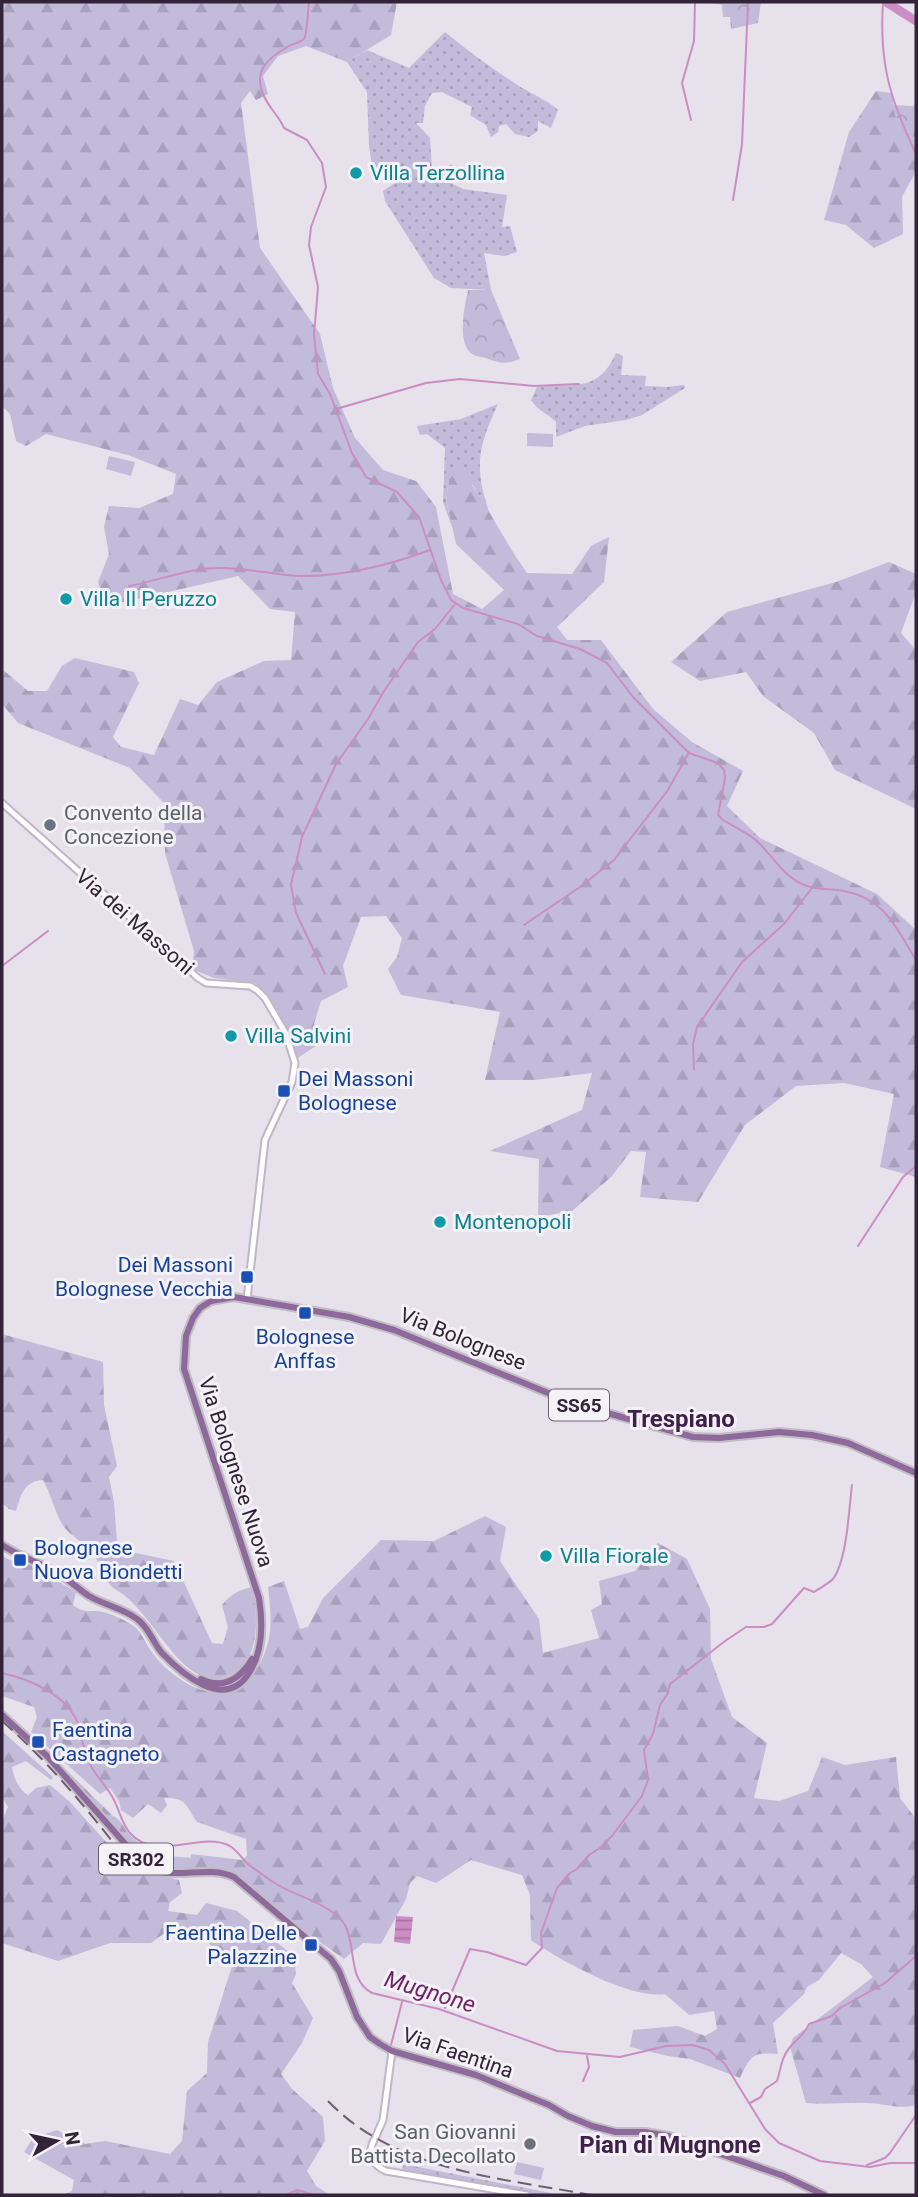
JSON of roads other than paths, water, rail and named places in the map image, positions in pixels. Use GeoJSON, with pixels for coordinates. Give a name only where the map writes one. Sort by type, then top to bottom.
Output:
{"type":"FeatureCollection","features":[{"type":"Feature","properties":{"kind":"main road","name":"Via Bolognese"},"geometry":{"type":"LineString","coordinates":[[234,1297],[349,1317],[382,1326],[487,1366],[572,1403],[693,1437],[719,1438],[779,1432],[812,1434],[848,1443],[916,1473]]}},
{"type":"Feature","properties":{"kind":"main road","name":"Via Bolognese Nuova"},"geometry":{"type":"LineString","coordinates":[[2,1545],[21,1557],[59,1573],[88,1595],[137,1619],[161,1652],[181,1668],[209,1683],[224,1684],[244,1672],[259,1644],[262,1615],[259,1598],[184,1369],[186,1336],[200,1308],[216,1299],[234,1297]]}},
{"type":"Feature","properties":{"kind":"main road","name":"Via Faentina"},"geometry":{"type":"LineString","coordinates":[[2,1716],[47,1756],[145,1867],[168,1874],[219,1872],[234,1877],[306,1936],[337,1966],[354,2011],[370,2037],[393,2050],[475,2075],[592,2126],[616,2132],[645,2132],[669,2136],[784,2176],[824,2195]]}},
{"type":"Feature","properties":{"kind":"street","name":"Via dei Massoni"},"geometry":{"type":"LineString","coordinates":[[2,803],[198,978],[206,983],[250,986],[257,990],[265,998],[286,1034],[295,1070],[265,1140],[247,1299]]}},
{"type":"Feature","properties":{"kind":"street"},"geometry":{"type":"LineString","coordinates":[[393,2050],[382,2125],[371,2148],[371,2157],[375,2164],[381,2169],[527,2195]]}},
{"type":"Feature","properties":{"kind":"waterway"},"geometry":{"type":"LineString","coordinates":[[309,2],[304,39],[269,61],[264,66],[260,79],[266,100],[284,128],[307,140],[322,163],[326,187],[311,227],[309,245],[318,287],[314,335],[318,374],[330,394],[352,453],[366,477],[397,492],[419,517],[441,580],[451,600],[463,608],[518,624],[537,636],[580,649],[607,663],[633,697],[689,753],[718,763],[724,770],[718,815],[722,819],[755,839],[784,871],[802,884],[858,895],[880,908],[896,926],[916,960]]}},
{"type":"Feature","properties":{"kind":"waterway"},"geometry":{"type":"LineString","coordinates":[[691,120],[682,83],[694,41],[695,2]]}},
{"type":"Feature","properties":{"kind":"waterway"},"geometry":{"type":"LineString","coordinates":[[733,200],[742,144],[748,2]]}},
{"type":"Feature","properties":{"kind":"waterway"},"geometry":{"type":"LineString","coordinates":[[883,2],[883,44],[888,81],[899,116],[916,154]]}},
{"type":"Feature","properties":{"kind":"waterway"},"geometry":{"type":"LineString","coordinates":[[886,2],[916,21]]}},
{"type":"Feature","properties":{"kind":"waterway"},"geometry":{"type":"LineString","coordinates":[[336,409],[426,383],[460,379],[534,386],[579,384]]}},
{"type":"Feature","properties":{"kind":"waterway"},"geometry":{"type":"LineString","coordinates":[[129,586],[207,569],[228,568],[298,576],[348,572],[399,561],[430,550]]}},
{"type":"Feature","properties":{"kind":"waterway"},"geometry":{"type":"LineString","coordinates":[[325,974],[296,913],[291,885],[302,837],[336,764],[418,642],[435,629],[455,604]]}},
{"type":"Feature","properties":{"kind":"waterway"},"geometry":{"type":"LineString","coordinates":[[524,925],[614,860],[668,790],[688,754]]}},
{"type":"Feature","properties":{"kind":"waterway"},"geometry":{"type":"LineString","coordinates":[[694,1069],[693,1044],[697,1027],[742,962],[784,924],[812,888]]}},
{"type":"Feature","properties":{"kind":"waterway"},"geometry":{"type":"LineString","coordinates":[[2,966],[48,931]]}},
{"type":"Feature","properties":{"kind":"waterway"},"geometry":{"type":"LineString","coordinates":[[858,1246],[903,1177],[916,1166]]}},
{"type":"Feature","properties":{"kind":"waterway"},"geometry":{"type":"LineString","coordinates":[[445,2008],[470,1949],[526,1965],[542,1948],[541,1933],[557,1888],[612,1836],[642,1796],[648,1780],[644,1750],[653,1734],[660,1705],[670,1684],[746,1627],[772,1624],[804,1588],[814,1592],[833,1579],[844,1547],[852,1485]]}},
{"type":"Feature","properties":{"kind":"waterway","name":"Mugnone"},"geometry":{"type":"LineString","coordinates":[[2,1673],[35,1684],[66,1705],[78,1724],[91,1765],[111,1795],[130,1833],[141,1842],[153,1846],[206,1842],[230,1846],[249,1865],[279,1886],[332,1912],[346,1927],[359,1980],[372,1993],[439,2009],[557,2051],[620,2057],[666,2046],[693,2045],[709,2050],[725,2064],[765,2129],[779,2143],[820,2161],[870,2167],[890,2163],[916,2163]]}},
{"type":"Feature","properties":{"kind":"waterway"},"geometry":{"type":"LineString","coordinates":[[750,2103],[761,2097],[765,2089],[777,2081],[787,2051],[809,2024],[832,2016],[840,2008],[885,1983],[916,1956]]}},
{"type":"Feature","properties":{"kind":"waterway"},"geometry":{"type":"LineString","coordinates":[[391,2045],[402,2002]]}},
{"type":"Feature","properties":{"kind":"waterway"},"geometry":{"type":"LineString","coordinates":[[583,2081],[589,2067],[587,2056]]}},
{"type":"Feature","properties":{"kind":"waterway"},"geometry":{"type":"LineString","coordinates":[[867,2165],[885,2158],[890,2153],[916,2115]]}},
{"type":"Feature","properties":{"kind":"waterway"},"geometry":{"type":"LineString","coordinates":[[286,2195],[297,2190],[314,2195]]}},
{"type":"Feature","properties":{"kind":"railway"},"geometry":{"type":"LineString","coordinates":[[2,1721],[67,1787],[126,1859]]}},
{"type":"Feature","properties":{"kind":"railway"},"geometry":{"type":"LineString","coordinates":[[328,2101],[355,2124],[385,2143],[417,2157],[486,2176],[591,2195]]}},
{"type":"Feature","properties":{"kind":"place","name":"Villa Terzollina"},"geometry":{"type":"Point","coordinates":[356,173]}},
{"type":"Feature","properties":{"kind":"place","name":"Villa Il Peruzzo"},"geometry":{"type":"Point","coordinates":[66,599]}},
{"type":"Feature","properties":{"kind":"place","name":"Convento della Concezione"},"geometry":{"type":"Point","coordinates":[50,825]}},
{"type":"Feature","properties":{"kind":"place","name":"Villa Salvini"},"geometry":{"type":"Point","coordinates":[231,1036]}},
{"type":"Feature","properties":{"kind":"place","name":"Dei Massoni Bolognese"},"geometry":{"type":"Point","coordinates":[284,1091]}},
{"type":"Feature","properties":{"kind":"place","name":"Montenopoli"},"geometry":{"type":"Point","coordinates":[440,1222]}},
{"type":"Feature","properties":{"kind":"place","name":"Dei Massoni Bolognese Vecchia"},"geometry":{"type":"Point","coordinates":[247,1277]}},
{"type":"Feature","properties":{"kind":"place","name":"Bolognese Anffas"},"geometry":{"type":"Point","coordinates":[305,1313]}},
{"type":"Feature","properties":{"kind":"place","name":"Villa Fiorale"},"geometry":{"type":"Point","coordinates":[546,1556]}},
{"type":"Feature","properties":{"kind":"place","name":"Bolognese Nuova Biondetti"},"geometry":{"type":"Point","coordinates":[20,1560]}},
{"type":"Feature","properties":{"kind":"place","name":"Faentina Castagneto"},"geometry":{"type":"Point","coordinates":[38,1742]}},
{"type":"Feature","properties":{"kind":"place","name":"Faentina Delle Palazzine"},"geometry":{"type":"Point","coordinates":[311,1945]}},
{"type":"Feature","properties":{"kind":"place","name":"San Giovanni Battista Decollato"},"geometry":{"type":"Point","coordinates":[530,2144]}},
{"type":"Feature","properties":{"kind":"district","name":"Trespiano"},"geometry":{"type":"Point","coordinates":[681,1419]}},
{"type":"Feature","properties":{"kind":"district","name":"Pian di Mugnone"},"geometry":{"type":"Point","coordinates":[670,2145]}}]}
